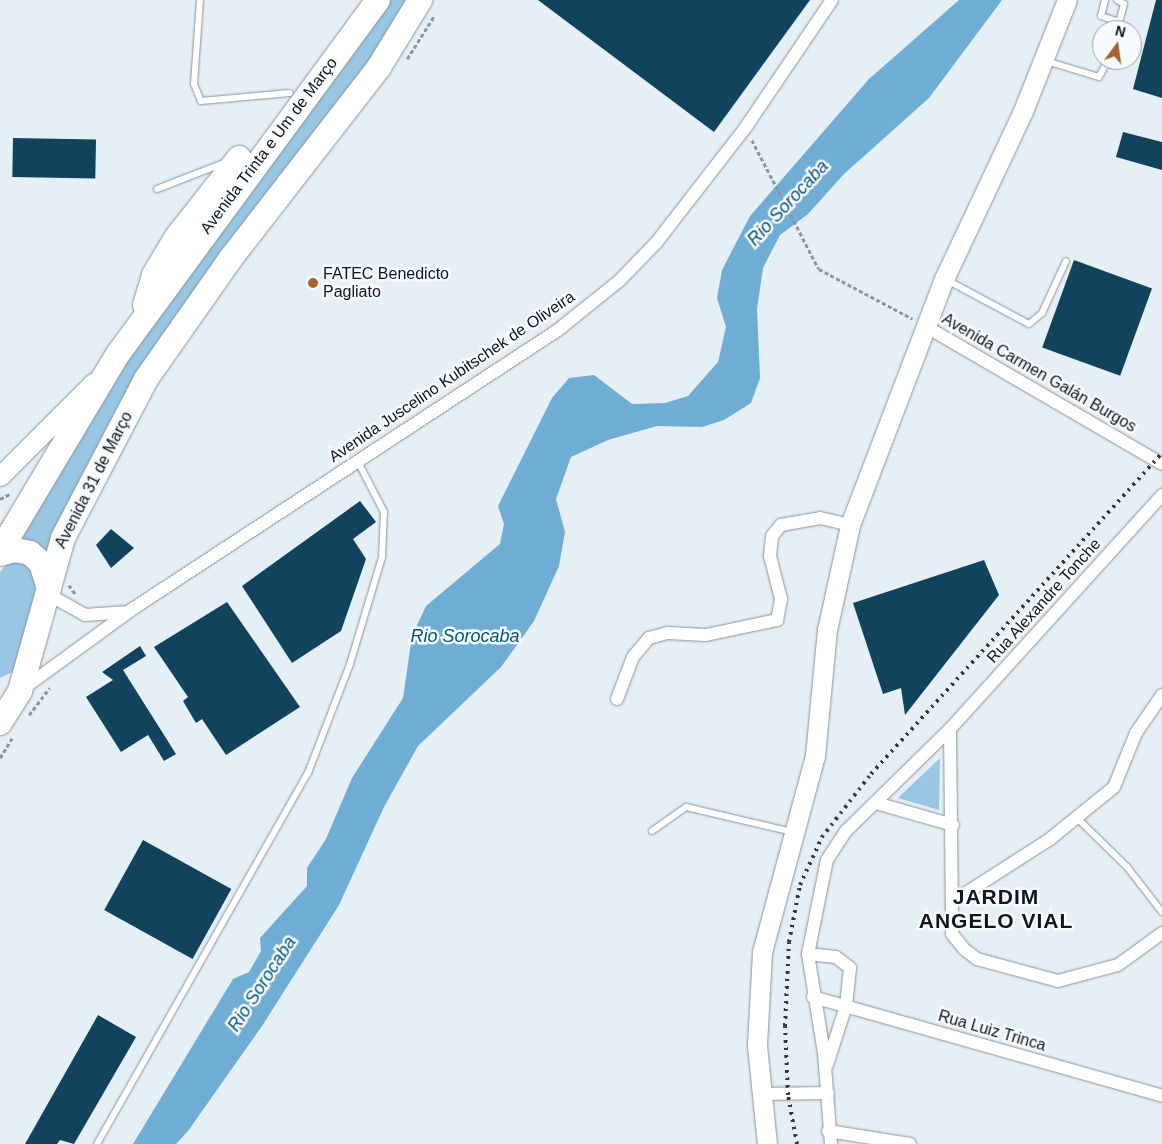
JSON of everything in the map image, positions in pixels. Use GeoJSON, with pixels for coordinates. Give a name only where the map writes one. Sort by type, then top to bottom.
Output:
{"type":"FeatureCollection","features":[{"type":"Feature","properties":{"kind":"highway"},"geometry":{"type":"LineString","coordinates":[[0,553],[112,363],[140,322],[154,275],[243,153],[290,93],[372,0]]}},
{"type":"Feature","properties":{"kind":"highway","name":"Avenida Trinta e Um de Março"},"geometry":{"type":"LineString","coordinates":[[140,322],[378,0]]}},
{"type":"Feature","properties":{"kind":"highway","name":"Avenida 31 de Março"},"geometry":{"type":"LineString","coordinates":[[8,728],[10,691],[58,584],[57,554],[96,467],[146,379],[231,258],[428,4]]}},
{"type":"Feature","properties":{"kind":"highway"},"geometry":{"type":"LineString","coordinates":[[0,553],[15,550],[30,553],[58,584]]}},
{"type":"Feature","properties":{"kind":"main road"},"geometry":{"type":"LineString","coordinates":[[767,1144],[757,1046],[762,952],[796,833],[815,756],[827,630],[850,525],[944,279],[1067,0]]}},
{"type":"Feature","properties":{"kind":"main road"},"geometry":{"type":"LineString","coordinates":[[0,476],[112,363]]}},
{"type":"Feature","properties":{"kind":"main road"},"geometry":{"type":"LineString","coordinates":[[763,1101],[776,1144]]}},
{"type":"Feature","properties":{"kind":"street","name":"Avenida Juscelino Kubitschek de Oliveira"},"geometry":{"type":"LineString","coordinates":[[10,691],[357,460],[558,330],[620,281],[656,243],[746,127],[832,0]]}},
{"type":"Feature","properties":{"kind":"street","name":"Avenida Carmen Galán Burgos"},"geometry":{"type":"LineString","coordinates":[[925,326],[1162,464]]}},
{"type":"Feature","properties":{"kind":"street","name":"Rua Alexandre Tonche"},"geometry":{"type":"LineString","coordinates":[[831,1144],[828,1131],[826,1068],[813,997],[808,954],[827,860],[846,831],[950,729],[1162,496]]}},
{"type":"Feature","properties":{"kind":"street"},"geometry":{"type":"LineString","coordinates":[[616,699],[633,657],[649,638],[668,633],[706,635],[777,620],[782,599],[770,556],[772,536],[781,525],[820,518],[850,525]]}},
{"type":"Feature","properties":{"kind":"street","name":"Avenida Juscelino Kubitschek de Oliveira"},"geometry":{"type":"LineString","coordinates":[[58,584],[53,597],[85,615],[103,617],[131,610]]}},
{"type":"Feature","properties":{"kind":"street"},"geometry":{"type":"LineString","coordinates":[[952,902],[1077,818],[1114,787],[1136,733],[1162,695]]}},
{"type":"Feature","properties":{"kind":"street"},"geometry":{"type":"LineString","coordinates":[[950,729],[953,826],[952,934],[964,949],[977,959],[1058,982],[1118,965],[1162,933]]}},
{"type":"Feature","properties":{"kind":"street"},"geometry":{"type":"LineString","coordinates":[[876,803],[953,826]]}},
{"type":"Feature","properties":{"kind":"street"},"geometry":{"type":"LineString","coordinates":[[808,954],[836,957],[850,968],[846,1006],[826,1068]]}},
{"type":"Feature","properties":{"kind":"street","name":"Rua Luiz Trinca"},"geometry":{"type":"LineString","coordinates":[[813,997],[1162,1096]]}},
{"type":"Feature","properties":{"kind":"street"},"geometry":{"type":"LineString","coordinates":[[763,1101],[828,1093]]}},
{"type":"Feature","properties":{"kind":"street"},"geometry":{"type":"LineString","coordinates":[[828,1131],[910,1144]]}},
{"type":"Feature","properties":{"kind":"lane"},"geometry":{"type":"LineString","coordinates":[[200,0],[194,84],[200,101],[290,93]]}},
{"type":"Feature","properties":{"kind":"lane"},"geometry":{"type":"LineString","coordinates":[[1105,0],[1101,16],[1113,20]]}},
{"type":"Feature","properties":{"kind":"lane"},"geometry":{"type":"LineString","coordinates":[[1117,0],[1124,4],[1120,20]]}},
{"type":"Feature","properties":{"kind":"lane"},"geometry":{"type":"LineString","coordinates":[[1042,60],[1099,77],[1103,70]]}},
{"type":"Feature","properties":{"kind":"lane"},"geometry":{"type":"LineString","coordinates":[[157,189],[186,181],[243,153]]}},
{"type":"Feature","properties":{"kind":"lane"},"geometry":{"type":"LineString","coordinates":[[944,279],[1029,324],[1042,313],[1066,261]]}},
{"type":"Feature","properties":{"kind":"lane"},"geometry":{"type":"LineString","coordinates":[[97,1144],[308,772],[350,664],[382,557],[384,512],[357,460]]}},
{"type":"Feature","properties":{"kind":"lane"},"geometry":{"type":"LineString","coordinates":[[652,831],[686,807],[796,833]]}},
{"type":"Feature","properties":{"kind":"lane"},"geometry":{"type":"LineString","coordinates":[[1077,818],[1127,867],[1162,912]]}},
{"type":"Feature","properties":{"kind":"path"},"geometry":{"type":"LineString","coordinates":[[402,64],[414,52],[428,4]]}},
{"type":"Feature","properties":{"kind":"path"},"geometry":{"type":"LineString","coordinates":[[746,127],[771,182],[819,269],[925,326]]}},
{"type":"Feature","properties":{"kind":"path"},"geometry":{"type":"LineString","coordinates":[[58,584],[85,615]]}},
{"type":"Feature","properties":{"kind":"path"},"geometry":{"type":"LineString","coordinates":[[26,719],[54,681]]}},
{"type":"Feature","properties":{"kind":"path"},"geometry":{"type":"LineString","coordinates":[[0,758],[8,728]]}},
{"type":"Feature","properties":{"kind":"shaded area"},"geometry":{"type":"Polygon","coordinates":[[[387,0],[412,0],[390,37],[226,250],[48,558],[11,543],[114,374],[387,0]]]}},
{"type":"Feature","properties":{"kind":"shaded area"},"geometry":{"type":"Polygon","coordinates":[[[10,560],[29,560],[37,578],[30,625],[15,671],[0,678],[0,572],[10,560]]]}},
{"type":"Feature","properties":{"kind":"shaded area"},"geometry":{"type":"Polygon","coordinates":[[[940,758],[939,810],[898,798],[940,758]]]}},
{"type":"Feature","properties":{"kind":"water","name":"Rio Sorocaba"},"geometry":{"type":"Polygon","coordinates":[[[959,0],[1002,0],[929,98],[844,174],[808,214],[780,235],[763,268],[757,309],[760,378],[751,403],[724,420],[702,427],[657,426],[608,440],[571,457],[556,499],[565,532],[559,566],[534,621],[501,667],[418,746],[384,807],[339,905],[262,1026],[188,1131],[176,1144],[133,1144],[233,979],[249,972],[261,951],[260,938],[307,886],[307,868],[326,839],[352,778],[403,698],[412,636],[426,606],[500,544],[504,524],[498,506],[552,398],[569,378],[594,375],[632,404],[665,403],[688,396],[718,362],[726,327],[717,298],[722,270],[750,216],[869,79],[959,0]]]}},
{"type":"Feature","properties":{"kind":"building"},"geometry":{"type":"Polygon","coordinates":[[[538,0],[810,0],[714,132],[538,0]]]}},
{"type":"Feature","properties":{"kind":"building"},"geometry":{"type":"Polygon","coordinates":[[[1156,0],[1162,0],[1162,98],[1133,89],[1138,70],[1142,70],[1142,54],[1156,0]]]}},
{"type":"Feature","properties":{"kind":"building"},"geometry":{"type":"Polygon","coordinates":[[[1123,132],[1162,142],[1162,170],[1116,157],[1123,132]]]}},
{"type":"Feature","properties":{"kind":"building"},"geometry":{"type":"Polygon","coordinates":[[[13,138],[96,139],[95,178],[12,177],[13,138]]]}},
{"type":"Feature","properties":{"kind":"building"},"geometry":{"type":"Polygon","coordinates":[[[1074,260],[1152,288],[1120,376],[1042,347],[1074,260]]]}},
{"type":"Feature","properties":{"kind":"building"},"geometry":{"type":"Polygon","coordinates":[[[360,501],[376,522],[353,539],[366,559],[341,631],[292,663],[242,586],[360,501]]]}},
{"type":"Feature","properties":{"kind":"building"},"geometry":{"type":"Polygon","coordinates":[[[111,529],[134,548],[111,568],[96,545],[111,529]]]}},
{"type":"Feature","properties":{"kind":"building"},"geometry":{"type":"Polygon","coordinates":[[[984,560],[999,595],[905,715],[901,688],[883,694],[853,603],[984,560]]]}},
{"type":"Feature","properties":{"kind":"building"},"geometry":{"type":"Polygon","coordinates":[[[227,602],[300,707],[226,755],[202,719],[196,723],[183,701],[188,697],[154,647],[227,602]]]}},
{"type":"Feature","properties":{"kind":"building"},"geometry":{"type":"Polygon","coordinates":[[[140,646],[146,656],[123,670],[176,754],[164,761],[148,735],[121,752],[86,697],[113,680],[102,672],[140,646]]]}},
{"type":"Feature","properties":{"kind":"building"},"geometry":{"type":"Polygon","coordinates":[[[143,840],[231,889],[193,959],[104,910],[143,840]]]}},
{"type":"Feature","properties":{"kind":"building"},"geometry":{"type":"Polygon","coordinates":[[[98,1015],[136,1037],[74,1144],[60,1140],[57,1144],[25,1144],[98,1015]]]}},
{"type":"Feature","properties":{"kind":"railway"},"geometry":{"type":"LineString","coordinates":[[797,1144],[788,1095],[785,1026],[789,942],[800,885],[822,837],[871,774],[1162,453]]}},
{"type":"Feature","properties":{"kind":"place","name":"FATEC Benedicto Pagliato"},"geometry":{"type":"Point","coordinates":[313,283]}},
{"type":"Feature","properties":{"kind":"district","name":"JARDIM ANGELO VIAL"},"geometry":{"type":"Point","coordinates":[996,909]}}]}
